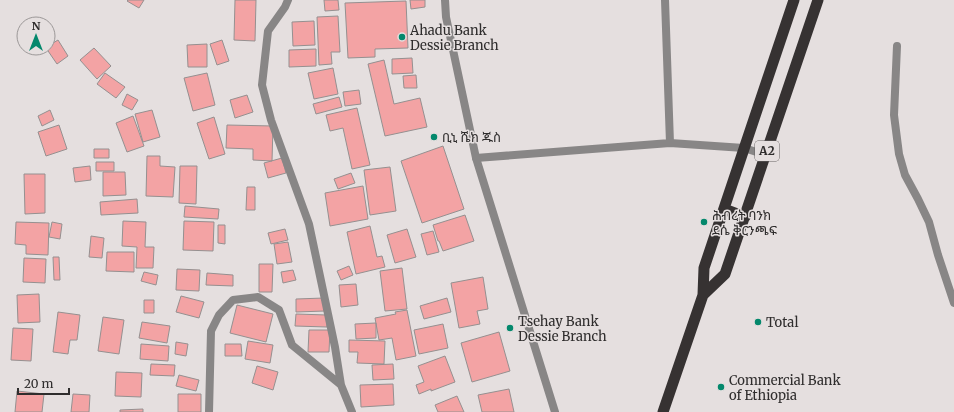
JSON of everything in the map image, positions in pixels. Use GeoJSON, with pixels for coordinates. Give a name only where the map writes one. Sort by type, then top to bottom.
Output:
{"type":"FeatureCollection","features":[{"type":"Feature","properties":{"kind":"highway","name":"A2"},"geometry":{"type":"LineString","coordinates":[[663,412],[703,295],[704,268],[794,0]]}},
{"type":"Feature","properties":{"kind":"highway","name":"A2"},"geometry":{"type":"LineString","coordinates":[[703,295],[725,274],[818,0]]}},
{"type":"Feature","properties":{"kind":"highway"},"geometry":{"type":"LineString","coordinates":[[724,209],[745,217]]}},
{"type":"Feature","properties":{"kind":"street"},"geometry":{"type":"LineString","coordinates":[[288,0],[268,31],[262,85],[271,120],[308,224],[335,348],[341,385],[352,412]]}},
{"type":"Feature","properties":{"kind":"street"},"geometry":{"type":"LineString","coordinates":[[445,0],[446,17],[476,158],[555,412]]}},
{"type":"Feature","properties":{"kind":"street"},"geometry":{"type":"LineString","coordinates":[[665,0],[670,143]]}},
{"type":"Feature","properties":{"kind":"street"},"geometry":{"type":"LineString","coordinates":[[897,46],[894,115],[898,154],[906,175],[929,222],[954,303]]}},
{"type":"Feature","properties":{"kind":"street"},"geometry":{"type":"LineString","coordinates":[[476,158],[670,143],[744,148],[766,155]]}},
{"type":"Feature","properties":{"kind":"street"},"geometry":{"type":"LineString","coordinates":[[209,412],[211,331],[219,315],[233,300],[258,297],[279,310],[292,345],[341,385]]}},
{"type":"Feature","properties":{"kind":"building"},"geometry":{"type":"Polygon","coordinates":[[[144,0],[139,8],[127,1],[144,0]]]}},
{"type":"Feature","properties":{"kind":"building"},"geometry":{"type":"Polygon","coordinates":[[[235,0],[256,0],[255,41],[234,40],[235,0]]]}},
{"type":"Feature","properties":{"kind":"building"},"geometry":{"type":"Polygon","coordinates":[[[324,0],[338,0],[339,10],[325,11],[324,0]]]}},
{"type":"Feature","properties":{"kind":"building"},"geometry":{"type":"Polygon","coordinates":[[[410,0],[425,0],[425,7],[411,9],[410,0]]]}},
{"type":"Feature","properties":{"kind":"building"},"geometry":{"type":"Polygon","coordinates":[[[406,1],[408,48],[375,49],[375,57],[348,58],[345,3],[406,1]]]}},
{"type":"Feature","properties":{"kind":"building"},"geometry":{"type":"Polygon","coordinates":[[[338,16],[340,52],[331,52],[332,64],[319,65],[317,17],[338,16]]]}},
{"type":"Feature","properties":{"kind":"building"},"geometry":{"type":"Polygon","coordinates":[[[314,21],[315,45],[293,46],[292,22],[314,21]]]}},
{"type":"Feature","properties":{"kind":"building"},"geometry":{"type":"Polygon","coordinates":[[[58,40],[68,56],[57,64],[52,56],[56,56],[56,41],[58,40]]]}},
{"type":"Feature","properties":{"kind":"building"},"geometry":{"type":"Polygon","coordinates":[[[222,40],[229,61],[217,65],[210,44],[222,40]]]}},
{"type":"Feature","properties":{"kind":"building"},"geometry":{"type":"Polygon","coordinates":[[[207,44],[207,67],[188,67],[187,45],[207,44]]]}},
{"type":"Feature","properties":{"kind":"building"},"geometry":{"type":"Polygon","coordinates":[[[94,48],[111,66],[97,79],[80,60],[94,48]]]}},
{"type":"Feature","properties":{"kind":"building"},"geometry":{"type":"Polygon","coordinates":[[[316,49],[316,66],[289,67],[289,50],[316,49]]]}},
{"type":"Feature","properties":{"kind":"building"},"geometry":{"type":"Polygon","coordinates":[[[412,58],[413,73],[392,74],[392,59],[412,58]]]}},
{"type":"Feature","properties":{"kind":"building"},"geometry":{"type":"Polygon","coordinates":[[[384,60],[394,104],[420,98],[427,127],[385,136],[368,64],[384,60]]]}},
{"type":"Feature","properties":{"kind":"building"},"geometry":{"type":"Polygon","coordinates":[[[333,68],[338,94],[314,99],[308,73],[333,68]]]}},
{"type":"Feature","properties":{"kind":"building"},"geometry":{"type":"Polygon","coordinates":[[[105,73],[125,87],[116,98],[97,84],[105,73]]]}},
{"type":"Feature","properties":{"kind":"building"},"geometry":{"type":"Polygon","coordinates":[[[207,73],[215,105],[193,111],[184,78],[207,73]]]}},
{"type":"Feature","properties":{"kind":"building"},"geometry":{"type":"Polygon","coordinates":[[[416,75],[417,88],[404,88],[403,76],[416,75]]]}},
{"type":"Feature","properties":{"kind":"building"},"geometry":{"type":"Polygon","coordinates":[[[359,90],[361,104],[345,106],[343,92],[359,90]]]}},
{"type":"Feature","properties":{"kind":"building"},"geometry":{"type":"Polygon","coordinates":[[[127,94],[138,100],[132,110],[122,105],[127,94]]]}},
{"type":"Feature","properties":{"kind":"building"},"geometry":{"type":"Polygon","coordinates":[[[247,95],[253,112],[235,118],[230,100],[247,95]]]}},
{"type":"Feature","properties":{"kind":"building"},"geometry":{"type":"Polygon","coordinates":[[[339,97],[342,107],[316,114],[313,104],[339,97]]]}},
{"type":"Feature","properties":{"kind":"building"},"geometry":{"type":"Polygon","coordinates":[[[357,108],[370,165],[352,169],[343,128],[330,131],[326,115],[357,108]]]}},
{"type":"Feature","properties":{"kind":"building"},"geometry":{"type":"Polygon","coordinates":[[[50,110],[54,120],[42,126],[38,116],[50,110]]]}},
{"type":"Feature","properties":{"kind":"building"},"geometry":{"type":"Polygon","coordinates":[[[152,110],[160,137],[143,142],[135,114],[152,110]]]}},
{"type":"Feature","properties":{"kind":"building"},"geometry":{"type":"Polygon","coordinates":[[[133,116],[144,146],[127,152],[116,123],[133,116]]]}},
{"type":"Feature","properties":{"kind":"building"},"geometry":{"type":"Polygon","coordinates":[[[214,117],[225,154],[209,159],[197,123],[214,117]]]}},
{"type":"Feature","properties":{"kind":"building"},"geometry":{"type":"Polygon","coordinates":[[[59,125],[67,149],[46,156],[38,132],[59,125]]]}},
{"type":"Feature","properties":{"kind":"building"},"geometry":{"type":"Polygon","coordinates":[[[227,125],[273,126],[272,161],[253,160],[253,149],[226,148],[227,125]]]}},
{"type":"Feature","properties":{"kind":"building"},"geometry":{"type":"Polygon","coordinates":[[[443,146],[464,209],[422,223],[401,161],[443,146]]]}},
{"type":"Feature","properties":{"kind":"building"},"geometry":{"type":"Polygon","coordinates":[[[94,149],[109,149],[109,158],[94,158],[94,149]]]}},
{"type":"Feature","properties":{"kind":"building"},"geometry":{"type":"Polygon","coordinates":[[[147,156],[160,156],[160,166],[175,167],[173,197],[146,196],[147,156]]]}},
{"type":"Feature","properties":{"kind":"building"},"geometry":{"type":"Polygon","coordinates":[[[282,158],[286,173],[268,178],[264,163],[282,158]]]}},
{"type":"Feature","properties":{"kind":"building"},"geometry":{"type":"Polygon","coordinates":[[[96,162],[114,162],[114,171],[96,171],[96,162]]]}},
{"type":"Feature","properties":{"kind":"building"},"geometry":{"type":"Polygon","coordinates":[[[90,166],[91,180],[75,182],[73,168],[90,166]]]}},
{"type":"Feature","properties":{"kind":"building"},"geometry":{"type":"Polygon","coordinates":[[[180,166],[197,166],[196,204],[179,203],[180,166]]]}},
{"type":"Feature","properties":{"kind":"building"},"geometry":{"type":"Polygon","coordinates":[[[390,167],[396,211],[370,215],[364,170],[390,167]]]}},
{"type":"Feature","properties":{"kind":"building"},"geometry":{"type":"Polygon","coordinates":[[[103,172],[125,172],[126,195],[103,196],[103,172]]]}},
{"type":"Feature","properties":{"kind":"building"},"geometry":{"type":"Polygon","coordinates":[[[351,173],[355,183],[338,189],[334,179],[351,173]]]}},
{"type":"Feature","properties":{"kind":"building"},"geometry":{"type":"Polygon","coordinates":[[[24,174],[45,174],[45,213],[25,214],[24,174]]]}},
{"type":"Feature","properties":{"kind":"building"},"geometry":{"type":"Polygon","coordinates":[[[363,186],[368,219],[330,226],[325,193],[363,186]]]}},
{"type":"Feature","properties":{"kind":"building"},"geometry":{"type":"Polygon","coordinates":[[[247,187],[255,187],[255,210],[246,210],[247,187]]]}},
{"type":"Feature","properties":{"kind":"building"},"geometry":{"type":"Polygon","coordinates":[[[137,199],[138,213],[101,215],[100,202],[137,199]]]}},
{"type":"Feature","properties":{"kind":"building"},"geometry":{"type":"Polygon","coordinates":[[[185,206],[219,209],[218,219],[184,217],[185,206]]]}},
{"type":"Feature","properties":{"kind":"building"},"geometry":{"type":"Polygon","coordinates":[[[465,215],[474,241],[443,251],[433,225],[465,215]]]}},
{"type":"Feature","properties":{"kind":"building"},"geometry":{"type":"Polygon","coordinates":[[[123,221],[146,222],[145,247],[154,247],[153,268],[136,268],[137,247],[122,246],[123,221]]]}},
{"type":"Feature","properties":{"kind":"building"},"geometry":{"type":"Polygon","coordinates":[[[184,221],[214,222],[213,251],[183,250],[184,221]]]}},
{"type":"Feature","properties":{"kind":"building"},"geometry":{"type":"Polygon","coordinates":[[[16,222],[49,223],[48,255],[26,254],[26,245],[15,244],[16,222]]]}},
{"type":"Feature","properties":{"kind":"building"},"geometry":{"type":"Polygon","coordinates":[[[52,222],[62,224],[60,239],[49,237],[52,222]]]}},
{"type":"Feature","properties":{"kind":"building"},"geometry":{"type":"Polygon","coordinates":[[[218,225],[225,225],[225,244],[218,243],[218,225]]]}},
{"type":"Feature","properties":{"kind":"building"},"geometry":{"type":"Polygon","coordinates":[[[370,226],[377,257],[382,256],[385,267],[356,274],[347,232],[370,226]]]}},
{"type":"Feature","properties":{"kind":"building"},"geometry":{"type":"Polygon","coordinates":[[[285,229],[288,240],[271,244],[268,233],[285,229]]]}},
{"type":"Feature","properties":{"kind":"building"},"geometry":{"type":"Polygon","coordinates":[[[407,229],[416,257],[395,263],[387,235],[407,229]]]}},
{"type":"Feature","properties":{"kind":"building"},"geometry":{"type":"Polygon","coordinates":[[[433,231],[439,252],[427,255],[421,234],[433,231]]]}},
{"type":"Feature","properties":{"kind":"building"},"geometry":{"type":"Polygon","coordinates":[[[91,236],[104,238],[102,258],[89,257],[91,236]]]}},
{"type":"Feature","properties":{"kind":"building"},"geometry":{"type":"Polygon","coordinates":[[[288,242],[292,262],[277,264],[274,244],[288,242]]]}},
{"type":"Feature","properties":{"kind":"building"},"geometry":{"type":"Polygon","coordinates":[[[107,252],[134,252],[134,272],[106,271],[107,252]]]}},
{"type":"Feature","properties":{"kind":"building"},"geometry":{"type":"Polygon","coordinates":[[[53,257],[59,257],[60,280],[54,280],[53,257]]]}},
{"type":"Feature","properties":{"kind":"building"},"geometry":{"type":"Polygon","coordinates":[[[24,258],[46,259],[45,283],[23,282],[24,258]]]}},
{"type":"Feature","properties":{"kind":"building"},"geometry":{"type":"Polygon","coordinates":[[[259,264],[273,264],[272,292],[259,292],[259,264]]]}},
{"type":"Feature","properties":{"kind":"building"},"geometry":{"type":"Polygon","coordinates":[[[349,266],[353,275],[341,280],[337,271],[349,266]]]}},
{"type":"Feature","properties":{"kind":"building"},"geometry":{"type":"Polygon","coordinates":[[[402,268],[407,309],[385,311],[380,271],[402,268]]]}},
{"type":"Feature","properties":{"kind":"building"},"geometry":{"type":"Polygon","coordinates":[[[177,269],[200,270],[199,291],[176,290],[177,269]]]}},
{"type":"Feature","properties":{"kind":"building"},"geometry":{"type":"Polygon","coordinates":[[[293,270],[296,280],[283,283],[281,272],[293,270]]]}},
{"type":"Feature","properties":{"kind":"building"},"geometry":{"type":"Polygon","coordinates":[[[144,272],[158,275],[156,285],[141,281],[144,272]]]}},
{"type":"Feature","properties":{"kind":"building"},"geometry":{"type":"Polygon","coordinates":[[[207,273],[233,275],[233,286],[206,285],[207,273]]]}},
{"type":"Feature","properties":{"kind":"building"},"geometry":{"type":"Polygon","coordinates":[[[483,277],[488,309],[477,311],[480,324],[459,328],[451,283],[483,277]]]}},
{"type":"Feature","properties":{"kind":"building"},"geometry":{"type":"Polygon","coordinates":[[[356,284],[358,305],[341,307],[339,285],[356,284]]]}},
{"type":"Feature","properties":{"kind":"building"},"geometry":{"type":"Polygon","coordinates":[[[39,294],[40,322],[18,323],[17,295],[39,294]]]}},
{"type":"Feature","properties":{"kind":"building"},"geometry":{"type":"Polygon","coordinates":[[[181,296],[204,302],[199,318],[176,312],[181,296]]]}},
{"type":"Feature","properties":{"kind":"building"},"geometry":{"type":"Polygon","coordinates":[[[324,298],[325,311],[296,312],[296,299],[324,298]]]}},
{"type":"Feature","properties":{"kind":"building"},"geometry":{"type":"Polygon","coordinates":[[[447,298],[451,312],[424,319],[420,306],[447,298]]]}},
{"type":"Feature","properties":{"kind":"building"},"geometry":{"type":"Polygon","coordinates":[[[144,300],[154,300],[154,313],[144,313],[144,300]]]}},
{"type":"Feature","properties":{"kind":"building"},"geometry":{"type":"Polygon","coordinates":[[[237,305],[273,314],[266,342],[230,333],[237,305]]]}},
{"type":"Feature","properties":{"kind":"building"},"geometry":{"type":"Polygon","coordinates":[[[407,310],[416,356],[396,360],[392,338],[379,340],[375,318],[396,314],[395,312],[407,310]]]}},
{"type":"Feature","properties":{"kind":"building"},"geometry":{"type":"Polygon","coordinates":[[[58,312],[80,315],[77,340],[70,340],[68,354],[53,352],[58,312]]]}},
{"type":"Feature","properties":{"kind":"building"},"geometry":{"type":"Polygon","coordinates":[[[296,314],[327,315],[327,327],[295,326],[296,314]]]}},
{"type":"Feature","properties":{"kind":"building"},"geometry":{"type":"Polygon","coordinates":[[[103,317],[124,320],[119,354],[98,351],[103,317]]]}},
{"type":"Feature","properties":{"kind":"building"},"geometry":{"type":"Polygon","coordinates":[[[142,322],[170,326],[167,343],[139,338],[142,322]]]}},
{"type":"Feature","properties":{"kind":"building"},"geometry":{"type":"Polygon","coordinates":[[[376,323],[376,338],[356,339],[355,324],[376,323]]]}},
{"type":"Feature","properties":{"kind":"building"},"geometry":{"type":"Polygon","coordinates":[[[443,324],[448,348],[419,354],[414,330],[443,324]]]}},
{"type":"Feature","properties":{"kind":"building"},"geometry":{"type":"Polygon","coordinates":[[[13,328],[33,329],[31,361],[11,360],[13,328]]]}},
{"type":"Feature","properties":{"kind":"building"},"geometry":{"type":"Polygon","coordinates":[[[309,330],[330,330],[329,352],[308,352],[309,330]]]}},
{"type":"Feature","properties":{"kind":"building"},"geometry":{"type":"Polygon","coordinates":[[[499,332],[510,371],[472,382],[461,343],[499,332]]]}},
{"type":"Feature","properties":{"kind":"building"},"geometry":{"type":"Polygon","coordinates":[[[349,340],[385,341],[384,364],[357,363],[358,352],[349,352],[349,340]]]}},
{"type":"Feature","properties":{"kind":"building"},"geometry":{"type":"Polygon","coordinates":[[[248,341],[273,345],[270,363],[245,359],[248,341]]]}},
{"type":"Feature","properties":{"kind":"building"},"geometry":{"type":"Polygon","coordinates":[[[176,342],[188,344],[186,356],[175,354],[176,342]]]}},
{"type":"Feature","properties":{"kind":"building"},"geometry":{"type":"Polygon","coordinates":[[[141,344],[169,346],[168,361],[140,359],[141,344]]]}},
{"type":"Feature","properties":{"kind":"building"},"geometry":{"type":"Polygon","coordinates":[[[225,344],[241,344],[242,356],[225,356],[225,344]]]}},
{"type":"Feature","properties":{"kind":"building"},"geometry":{"type":"Polygon","coordinates":[[[445,356],[455,382],[419,394],[416,385],[424,382],[418,366],[445,356]]]}},
{"type":"Feature","properties":{"kind":"building"},"geometry":{"type":"Polygon","coordinates":[[[151,364],[175,365],[174,376],[150,375],[151,364]]]}},
{"type":"Feature","properties":{"kind":"building"},"geometry":{"type":"Polygon","coordinates":[[[393,364],[394,379],[373,380],[372,365],[393,364]]]}},
{"type":"Feature","properties":{"kind":"building"},"geometry":{"type":"Polygon","coordinates":[[[257,366],[278,372],[273,390],[252,383],[257,366]]]}},
{"type":"Feature","properties":{"kind":"building"},"geometry":{"type":"Polygon","coordinates":[[[116,372],[142,373],[141,397],[115,396],[116,372]]]}},
{"type":"Feature","properties":{"kind":"building"},"geometry":{"type":"Polygon","coordinates":[[[179,375],[199,380],[196,391],[176,386],[179,375]]]}},
{"type":"Feature","properties":{"kind":"building"},"geometry":{"type":"Polygon","coordinates":[[[393,384],[394,405],[361,407],[360,385],[393,384]]]}},
{"type":"Feature","properties":{"kind":"building"},"geometry":{"type":"Polygon","coordinates":[[[509,389],[514,412],[482,412],[478,395],[509,389]]]}},
{"type":"Feature","properties":{"kind":"building"},"geometry":{"type":"Polygon","coordinates":[[[17,391],[44,394],[42,412],[15,412],[17,391]]]}},
{"type":"Feature","properties":{"kind":"building"},"geometry":{"type":"Polygon","coordinates":[[[73,394],[90,395],[89,412],[71,412],[73,394]]]}},
{"type":"Feature","properties":{"kind":"building"},"geometry":{"type":"Polygon","coordinates":[[[178,394],[201,394],[201,412],[178,412],[178,394]]]}},
{"type":"Feature","properties":{"kind":"building"},"geometry":{"type":"Polygon","coordinates":[[[457,396],[464,412],[438,412],[435,405],[457,396]]]}},
{"type":"Feature","properties":{"kind":"building"},"geometry":{"type":"Polygon","coordinates":[[[143,409],[143,412],[120,412],[120,410],[143,409]]]}},
{"type":"Feature","properties":{"kind":"place","name":"Ahadu Bank Dessie Branch"},"geometry":{"type":"Point","coordinates":[402,37]}},
{"type":"Feature","properties":{"kind":"place","name":"ቢኒ ሼክ ጁስ"},"geometry":{"type":"Point","coordinates":[434,137]}},
{"type":"Feature","properties":{"kind":"place","name":"ሕብረት ባንክ ደሴ ቅርንጫፍ"},"geometry":{"type":"Point","coordinates":[704,222]}},
{"type":"Feature","properties":{"kind":"place","name":"Total"},"geometry":{"type":"Point","coordinates":[758,322]}},
{"type":"Feature","properties":{"kind":"place","name":"Tsehay Bank Dessie Branch"},"geometry":{"type":"Point","coordinates":[510,328]}},
{"type":"Feature","properties":{"kind":"place","name":"Commercial Bank of Ethiopia"},"geometry":{"type":"Point","coordinates":[721,387]}}]}
